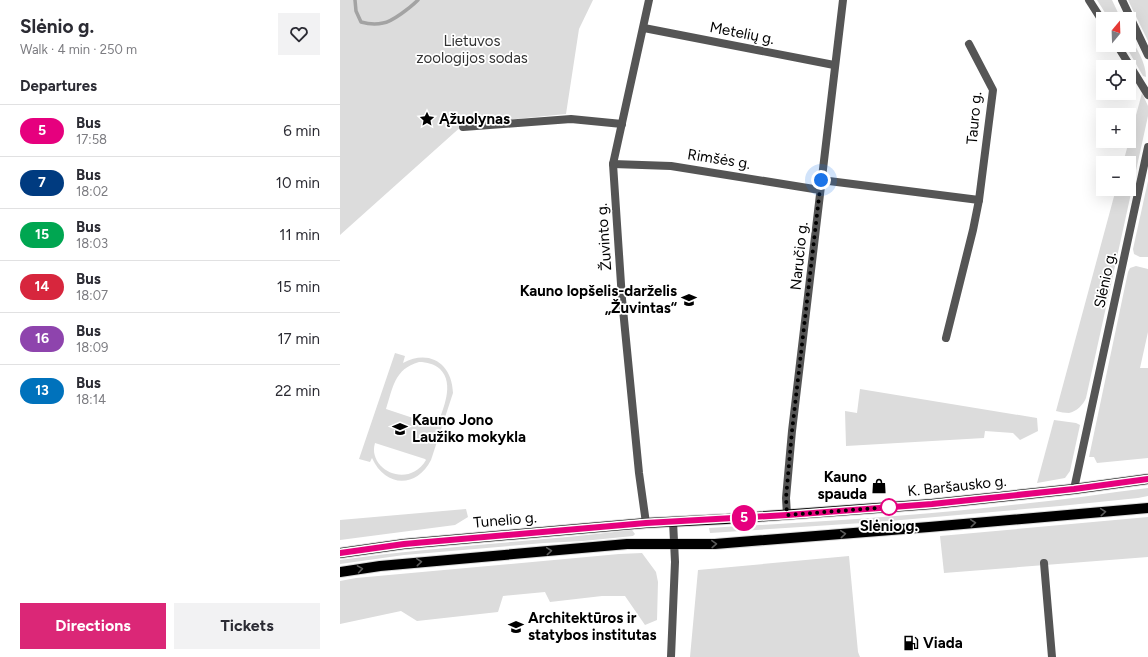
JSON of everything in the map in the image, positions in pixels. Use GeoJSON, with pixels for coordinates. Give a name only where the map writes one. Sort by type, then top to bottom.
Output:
{"type":"FeatureCollection","features":[{"type":"Feature","properties":{"kind":"main road","name":"K. Baršausko g."},"geometry":{"type":"LineString","coordinates":[[673,521],[787,515],[932,504],[1074,489],[1148,479]]}},
{"type":"Feature","properties":{"kind":"main road"},"geometry":{"type":"LineString","coordinates":[[340,572],[380,566],[627,544],[715,544],[1148,508]]}},
{"type":"Feature","properties":{"kind":"main road","name":"Tunelio g."},"geometry":{"type":"LineString","coordinates":[[340,553],[404,544],[673,521]]}},
{"type":"Feature","properties":{"kind":"street","name":"Žuvinto g."},"geometry":{"type":"LineString","coordinates":[[646,523],[639,473],[623,306],[613,164],[649,0]]}},
{"type":"Feature","properties":{"kind":"street","name":"Naručio g."},"geometry":{"type":"LineString","coordinates":[[787,515],[786,498],[792,431],[834,65],[843,0]]}},
{"type":"Feature","properties":{"kind":"street"},"geometry":{"type":"LineString","coordinates":[[1089,0],[1097,12]]}},
{"type":"Feature","properties":{"kind":"street"},"geometry":{"type":"LineString","coordinates":[[1122,0],[1148,55]]}},
{"type":"Feature","properties":{"kind":"street","name":"Metelių g."},"geometry":{"type":"LineString","coordinates":[[644,28],[834,65]]}},
{"type":"Feature","properties":{"kind":"street","name":"Tauro g."},"geometry":{"type":"LineString","coordinates":[[946,338],[973,230],[993,90],[969,44]]}},
{"type":"Feature","properties":{"kind":"street"},"geometry":{"type":"LineString","coordinates":[[1121,52],[1148,94]]}},
{"type":"Feature","properties":{"kind":"street"},"geometry":{"type":"LineString","coordinates":[[463,127],[572,119],[622,124]]}},
{"type":"Feature","properties":{"kind":"street","name":"Slėnio g."},"geometry":{"type":"LineString","coordinates":[[1074,489],[1148,147]]}},
{"type":"Feature","properties":{"kind":"street","name":"Rimšės g."},"geometry":{"type":"LineString","coordinates":[[613,164],[671,166],[820,190]]}},
{"type":"Feature","properties":{"kind":"street"},"geometry":{"type":"LineString","coordinates":[[821,180],[978,200]]}},
{"type":"Feature","properties":{"kind":"street"},"geometry":{"type":"LineString","coordinates":[[671,657],[675,544],[673,521]]}},
{"type":"Feature","properties":{"kind":"street"},"geometry":{"type":"LineString","coordinates":[[1044,563],[1052,657]]}},
{"type":"Feature","properties":{"kind":"green space","name":"Ąžuolynas"},"geometry":{"type":"Polygon","coordinates":[[[340,0],[593,0],[579,29],[566,114],[464,124],[340,235],[340,0]]]}},
{"type":"Feature","properties":{"kind":"green space"},"geometry":{"type":"Polygon","coordinates":[[[1097,0],[1112,0],[1118,12],[1105,12],[1097,0]]]}},
{"type":"Feature","properties":{"kind":"green space"},"geometry":{"type":"Polygon","coordinates":[[[1128,0],[1148,0],[1148,41],[1136,16],[1136,12],[1134,12],[1128,0]]]}},
{"type":"Feature","properties":{"kind":"green space"},"geometry":{"type":"Polygon","coordinates":[[[1136,48],[1146,71],[1146,77],[1143,76],[1136,64],[1136,60],[1134,60],[1129,52],[1136,52],[1136,48]]]}},
{"type":"Feature","properties":{"kind":"green space"},"geometry":{"type":"Polygon","coordinates":[[[1142,93],[1148,106],[1148,116],[1136,171],[1136,156],[1125,156],[1127,148],[1136,148],[1136,115],[1142,93]]]}},
{"type":"Feature","properties":{"kind":"green space"},"geometry":{"type":"Polygon","coordinates":[[[1148,181],[1148,257],[1140,257],[1134,254],[1133,249],[1148,181]]]}},
{"type":"Feature","properties":{"kind":"green space"},"geometry":{"type":"Polygon","coordinates":[[[1114,196],[1130,196],[1086,398],[1079,407],[1072,412],[1066,413],[1056,411],[1114,196]]]}},
{"type":"Feature","properties":{"kind":"green space"},"geometry":{"type":"Polygon","coordinates":[[[1136,266],[1148,269],[1148,332],[1140,368],[1148,368],[1148,458],[1097,463],[1094,457],[1089,457],[1128,272],[1130,268],[1136,266]]]}},
{"type":"Feature","properties":{"kind":"green space"},"geometry":{"type":"Polygon","coordinates":[[[395,353],[405,356],[403,363],[413,359],[430,358],[444,367],[452,383],[453,393],[431,460],[425,469],[417,476],[409,480],[401,481],[392,479],[385,475],[378,468],[372,458],[370,462],[359,459],[395,353]],[[419,362],[404,369],[399,374],[386,409],[437,426],[445,404],[447,382],[438,367],[425,362],[419,362]],[[375,443],[374,452],[377,461],[383,468],[400,475],[409,474],[418,469],[426,460],[425,459],[375,443]]]}},
{"type":"Feature","properties":{"kind":"green space"},"geometry":{"type":"Polygon","coordinates":[[[860,389],[1037,418],[1038,431],[1020,440],[1013,433],[985,431],[984,438],[846,446],[845,411],[857,413],[860,389]]]}},
{"type":"Feature","properties":{"kind":"green space"},"geometry":{"type":"Polygon","coordinates":[[[1054,420],[1076,423],[1080,425],[1070,471],[1065,478],[1037,483],[1054,420]]]}},
{"type":"Feature","properties":{"kind":"green space"},"geometry":{"type":"Polygon","coordinates":[[[1148,488],[1148,496],[1060,506],[878,522],[710,533],[709,528],[943,512],[1053,501],[1148,488]]]}},
{"type":"Feature","properties":{"kind":"green space"},"geometry":{"type":"Polygon","coordinates":[[[466,509],[468,517],[455,525],[340,540],[340,520],[466,509]]]}},
{"type":"Feature","properties":{"kind":"green space"},"geometry":{"type":"Polygon","coordinates":[[[1148,517],[1148,557],[944,573],[940,536],[1148,517]]]}},
{"type":"Feature","properties":{"kind":"green space"},"geometry":{"type":"Polygon","coordinates":[[[632,530],[635,534],[633,536],[404,555],[340,564],[340,560],[376,555],[632,530]]]}},
{"type":"Feature","properties":{"kind":"green space"},"geometry":{"type":"Polygon","coordinates":[[[642,553],[656,572],[658,582],[657,620],[645,625],[625,596],[602,596],[550,602],[545,592],[503,596],[498,612],[417,621],[401,611],[340,624],[340,581],[356,578],[642,553]]]}},
{"type":"Feature","properties":{"kind":"green space"},"geometry":{"type":"Polygon","coordinates":[[[849,556],[858,652],[860,657],[690,657],[698,570],[849,556]]]}},
{"type":"Feature","properties":{"kind":"waterway"},"geometry":{"type":"LineString","coordinates":[[355,0],[356,11],[361,22],[369,24],[387,22],[406,10],[418,0]]}},
{"type":"Feature","properties":{"kind":"bus line","name":"5"},"geometry":{"type":"LineString","coordinates":[[340,553],[404,544],[646,523],[787,515],[932,504],[1074,489],[1148,479]]}},
{"type":"Feature","properties":{"kind":"place","name":"Ąžuolynas"},"geometry":{"type":"Point","coordinates":[427,119]}},
{"type":"Feature","properties":{"kind":"place","name":"Kauno lopšelis-darželis „Žuvintas“"},"geometry":{"type":"Point","coordinates":[689,300]}},
{"type":"Feature","properties":{"kind":"place","name":"Kauno Jono Laužiko mokykla"},"geometry":{"type":"Point","coordinates":[400,429]}},
{"type":"Feature","properties":{"kind":"place","name":"Kauno spauda"},"geometry":{"type":"Point","coordinates":[879,486]}},
{"type":"Feature","properties":{"kind":"place","name":"Slėnio g."},"geometry":{"type":"Point","coordinates":[889,507]}},
{"type":"Feature","properties":{"kind":"place","name":"Architektūros ir statybos institutas"},"geometry":{"type":"Point","coordinates":[516,627]}},
{"type":"Feature","properties":{"kind":"place","name":"Viada"},"geometry":{"type":"Point","coordinates":[911,643]}},
{"type":"Feature","properties":{"kind":"route"},"geometry":{"type":"LineString","coordinates":[[821,180],[792,431],[786,498],[787,515],[889,507]]}},
{"type":"Feature","properties":{"kind":"park label","name":"Lietuvos zoologijos sodas"},"geometry":{"type":"Point","coordinates":[472,50]}}]}
